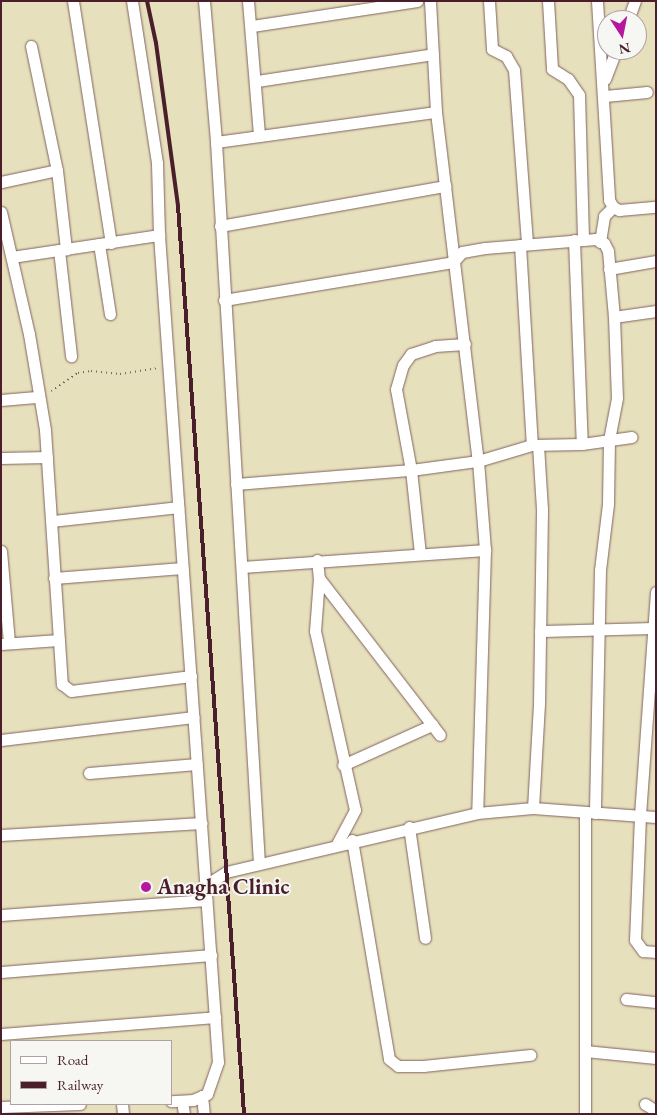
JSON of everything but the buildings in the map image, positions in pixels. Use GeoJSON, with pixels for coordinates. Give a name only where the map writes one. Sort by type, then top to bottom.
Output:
{"type":"FeatureCollection","features":[{"type":"Feature","properties":{"kind":"street"},"geometry":{"type":"LineString","coordinates":[[73,1],[111,242]]}},
{"type":"Feature","properties":{"kind":"street"},"geometry":{"type":"LineString","coordinates":[[132,1],[157,163],[159,236],[218,1062],[207,1094],[177,1101],[184,1114]]}},
{"type":"Feature","properties":{"kind":"street"},"geometry":{"type":"LineString","coordinates":[[204,1],[216,142],[259,864]]}},
{"type":"Feature","properties":{"kind":"street"},"geometry":{"type":"LineString","coordinates":[[248,1],[257,82],[259,136]]}},
{"type":"Feature","properties":{"kind":"street"},"geometry":{"type":"LineString","coordinates":[[252,26],[417,1]]}},
{"type":"Feature","properties":{"kind":"street"},"geometry":{"type":"LineString","coordinates":[[430,1],[436,112],[453,262],[465,344],[478,461],[485,550],[477,813]]}},
{"type":"Feature","properties":{"kind":"street"},"geometry":{"type":"LineString","coordinates":[[488,1],[492,49],[506,56],[514,70],[535,445],[542,509],[540,631],[533,808]]}},
{"type":"Feature","properties":{"kind":"street"},"geometry":{"type":"LineString","coordinates":[[548,1],[552,69],[568,80],[580,95],[578,240],[582,444]]}},
{"type":"Feature","properties":{"kind":"street"},"geometry":{"type":"LineString","coordinates":[[597,1],[606,96],[608,190],[612,207]]}},
{"type":"Feature","properties":{"kind":"street"},"geometry":{"type":"LineString","coordinates":[[31,46],[57,170],[71,356]]}},
{"type":"Feature","properties":{"kind":"street"},"geometry":{"type":"LineString","coordinates":[[257,82],[433,54]]}},
{"type":"Feature","properties":{"kind":"street"},"geometry":{"type":"LineString","coordinates":[[604,81],[612,60]]}},
{"type":"Feature","properties":{"kind":"street"},"geometry":{"type":"LineString","coordinates":[[606,96],[647,92]]}},
{"type":"Feature","properties":{"kind":"street"},"geometry":{"type":"LineString","coordinates":[[216,142],[436,112]]}},
{"type":"Feature","properties":{"kind":"street"},"geometry":{"type":"LineString","coordinates":[[1,182],[57,170]]}},
{"type":"Feature","properties":{"kind":"street"},"geometry":{"type":"LineString","coordinates":[[220,226],[445,186]]}},
{"type":"Feature","properties":{"kind":"street"},"geometry":{"type":"LineString","coordinates":[[600,242],[604,216],[612,207]]}},
{"type":"Feature","properties":{"kind":"street"},"geometry":{"type":"LineString","coordinates":[[612,207],[619,210],[656,207]]}},
{"type":"Feature","properties":{"kind":"street"},"geometry":{"type":"LineString","coordinates":[[1,212],[12,257],[39,397],[47,458],[62,684],[71,691],[191,676]]}},
{"type":"Feature","properties":{"kind":"street"},"geometry":{"type":"LineString","coordinates":[[12,257],[159,236]]}},
{"type":"Feature","properties":{"kind":"street"},"geometry":{"type":"LineString","coordinates":[[224,300],[453,262],[462,252],[524,244],[578,240],[600,242],[608,252],[614,317],[617,398],[609,440],[598,630],[590,813],[585,1114]]}},
{"type":"Feature","properties":{"kind":"street"},"geometry":{"type":"LineString","coordinates":[[99,244],[110,314]]}},
{"type":"Feature","properties":{"kind":"street"},"geometry":{"type":"LineString","coordinates":[[609,269],[656,261]]}},
{"type":"Feature","properties":{"kind":"street"},"geometry":{"type":"LineString","coordinates":[[614,317],[656,311]]}},
{"type":"Feature","properties":{"kind":"street"},"geometry":{"type":"LineString","coordinates":[[420,554],[411,470],[396,389],[403,364],[411,354],[435,346],[465,344]]}},
{"type":"Feature","properties":{"kind":"street"},"geometry":{"type":"LineString","coordinates":[[1,400],[39,397]]}},
{"type":"Feature","properties":{"kind":"street"},"geometry":{"type":"LineString","coordinates":[[236,484],[411,470],[478,461],[535,445],[582,444],[632,437]]}},
{"type":"Feature","properties":{"kind":"street"},"geometry":{"type":"LineString","coordinates":[[1,458],[47,458]]}},
{"type":"Feature","properties":{"kind":"street"},"geometry":{"type":"LineString","coordinates":[[52,521],[178,507]]}},
{"type":"Feature","properties":{"kind":"street"},"geometry":{"type":"LineString","coordinates":[[242,567],[317,560],[485,550]]}},
{"type":"Feature","properties":{"kind":"street"},"geometry":{"type":"LineString","coordinates":[[1,551],[5,643],[59,640]]}},
{"type":"Feature","properties":{"kind":"street"},"geometry":{"type":"LineString","coordinates":[[317,560],[319,578],[315,631],[343,765],[355,810],[337,844]]}},
{"type":"Feature","properties":{"kind":"street"},"geometry":{"type":"LineString","coordinates":[[54,578],[183,568]]}},
{"type":"Feature","properties":{"kind":"street"},"geometry":{"type":"LineString","coordinates":[[319,578],[440,735]]}},
{"type":"Feature","properties":{"kind":"street"},"geometry":{"type":"LineString","coordinates":[[656,592],[655,628],[640,816],[635,940],[643,951],[656,952]]}},
{"type":"Feature","properties":{"kind":"street"},"geometry":{"type":"LineString","coordinates":[[540,631],[655,628]]}},
{"type":"Feature","properties":{"kind":"street"},"geometry":{"type":"LineString","coordinates":[[1,740],[194,716]]}},
{"type":"Feature","properties":{"kind":"street"},"geometry":{"type":"LineString","coordinates":[[343,765],[432,725]]}},
{"type":"Feature","properties":{"kind":"street"},"geometry":{"type":"LineString","coordinates":[[89,773],[197,764]]}},
{"type":"Feature","properties":{"kind":"street"},"geometry":{"type":"LineString","coordinates":[[204,886],[226,872],[352,840],[477,813],[533,808],[656,817]]}},
{"type":"Feature","properties":{"kind":"street"},"geometry":{"type":"LineString","coordinates":[[1,835],[202,823]]}},
{"type":"Feature","properties":{"kind":"street"},"geometry":{"type":"LineString","coordinates":[[409,827],[425,938]]}},
{"type":"Feature","properties":{"kind":"street"},"geometry":{"type":"LineString","coordinates":[[352,840],[389,1059],[398,1066],[423,1066],[530,1055]]}},
{"type":"Feature","properties":{"kind":"street"},"geometry":{"type":"LineString","coordinates":[[1,915],[206,900]]}},
{"type":"Feature","properties":{"kind":"street"},"geometry":{"type":"LineString","coordinates":[[1,972],[211,955]]}},
{"type":"Feature","properties":{"kind":"street"},"geometry":{"type":"LineString","coordinates":[[626,999],[656,1002]]}},
{"type":"Feature","properties":{"kind":"street"},"geometry":{"type":"LineString","coordinates":[[1,1034],[215,1017]]}},
{"type":"Feature","properties":{"kind":"street"},"geometry":{"type":"LineString","coordinates":[[585,1050],[656,1058]]}},
{"type":"Feature","properties":{"kind":"street"},"geometry":{"type":"LineString","coordinates":[[202,1096],[204,1114]]}},
{"type":"Feature","properties":{"kind":"street"},"geometry":{"type":"LineString","coordinates":[[645,1104],[656,1111]]}},
{"type":"Feature","properties":{"kind":"street"},"geometry":{"type":"LineString","coordinates":[[1,1107],[54,1105]]}},
{"type":"Feature","properties":{"kind":"path"},"geometry":{"type":"LineString","coordinates":[[39,397],[78,373],[91,371],[120,374],[151,368],[170,369]]}},
{"type":"Feature","properties":{"kind":"railway"},"geometry":{"type":"LineString","coordinates":[[147,1],[156,43],[178,206],[244,1114]]}},
{"type":"Feature","properties":{"kind":"place","name":"Anagha Clinic"},"geometry":{"type":"Point","coordinates":[146,887]}}]}
